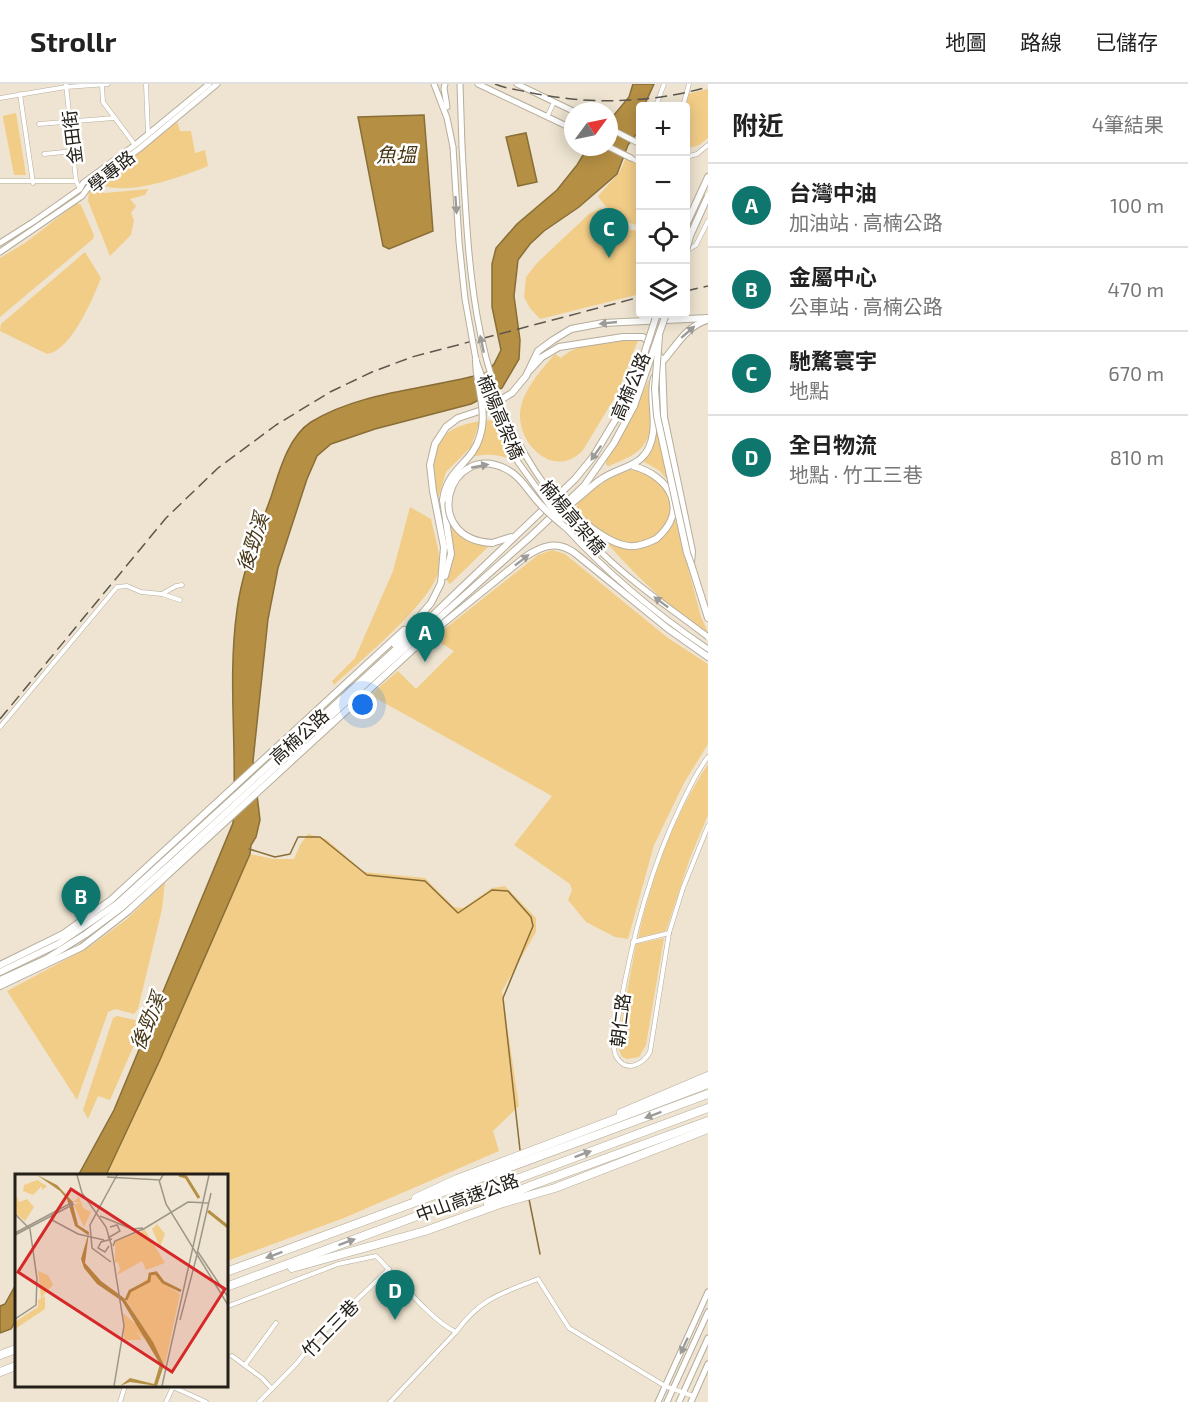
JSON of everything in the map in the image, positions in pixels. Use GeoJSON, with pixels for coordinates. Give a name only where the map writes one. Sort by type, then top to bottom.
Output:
{"type":"FeatureCollection","features":[{"type":"Feature","properties":{"kind":"highway"},"geometry":{"type":"LineString","coordinates":[[228,1271],[368,1220],[456,1179],[522,1159],[563,1138],[708,1077]]}},
{"type":"Feature","properties":{"kind":"highway"},"geometry":{"type":"LineString","coordinates":[[563,1138],[708,1084]]}},
{"type":"Feature","properties":{"kind":"highway","name":"中山高速公路"},"geometry":{"type":"LineString","coordinates":[[522,1159],[708,1094]]}},
{"type":"Feature","properties":{"kind":"highway","name":"中山高速公路"},"geometry":{"type":"LineString","coordinates":[[230,1286],[708,1108]]}},
{"type":"Feature","properties":{"kind":"highway"},"geometry":{"type":"LineString","coordinates":[[230,1286],[425,1231],[708,1120]]}},
{"type":"Feature","properties":{"kind":"highway"},"geometry":{"type":"LineString","coordinates":[[528,1191],[574,1181],[708,1129]]}},
{"type":"Feature","properties":{"kind":"highway"},"geometry":{"type":"LineString","coordinates":[[0,1355],[15,1349]]}},
{"type":"Feature","properties":{"kind":"highway"},"geometry":{"type":"LineString","coordinates":[[0,1372],[15,1366]]}},
{"type":"Feature","properties":{"kind":"main road"},"geometry":{"type":"LineString","coordinates":[[690,216],[708,177]]}},
{"type":"Feature","properties":{"kind":"main road"},"geometry":{"type":"LineString","coordinates":[[690,238],[708,196]]}},
{"type":"Feature","properties":{"kind":"main road","name":"高楠公路"},"geometry":{"type":"LineString","coordinates":[[0,980],[46,959],[100,925],[267,784],[390,662],[421,626],[575,479],[593,457],[626,402],[656,318]]}},
{"type":"Feature","properties":{"kind":"main road","name":"高楠公路"},"geometry":{"type":"LineString","coordinates":[[0,972],[58,944],[117,904],[265,768],[419,640],[584,486],[614,443],[634,406],[665,318]]}},
{"type":"Feature","properties":{"kind":"main road"},"geometry":{"type":"LineString","coordinates":[[551,518],[602,479],[633,466],[646,452],[652,440],[654,426],[651,391],[657,369],[687,332],[698,323],[708,319]]}},
{"type":"Feature","properties":{"kind":"main road"},"geometry":{"type":"LineString","coordinates":[[526,376],[538,351],[572,329],[612,322],[708,319]]}},
{"type":"Feature","properties":{"kind":"main road"},"geometry":{"type":"LineString","coordinates":[[441,583],[444,547],[430,472],[435,444],[441,432],[453,421],[496,404],[512,393],[542,357],[556,348],[623,337],[638,336],[648,339],[662,362],[664,417],[692,551],[692,564]]}},
{"type":"Feature","properties":{"kind":"main road"},"geometry":{"type":"LineString","coordinates":[[659,336],[655,389],[657,416],[687,553],[708,618]]}},
{"type":"Feature","properties":{"kind":"main road"},"geometry":{"type":"LineString","coordinates":[[390,662],[401,638],[431,603],[449,567],[451,554],[443,500],[447,481],[468,457],[481,435],[483,409],[476,374],[476,360]]}},
{"type":"Feature","properties":{"kind":"main road"},"geometry":{"type":"LineString","coordinates":[[517,534],[492,543],[476,541],[463,533],[453,521],[448,509],[450,489],[455,479],[475,466],[487,464],[508,470],[541,506],[565,526]]}},
{"type":"Feature","properties":{"kind":"main road"},"geometry":{"type":"LineString","coordinates":[[545,485],[583,520],[611,541],[637,546],[656,539],[665,531],[673,509],[667,487],[655,474],[633,466]]}},
{"type":"Feature","properties":{"kind":"main road"},"geometry":{"type":"LineString","coordinates":[[390,662],[525,557],[540,548],[555,544],[567,547],[667,628],[708,657]]}},
{"type":"Feature","properties":{"kind":"main road","name":"高楠公路"},"geometry":{"type":"LineString","coordinates":[[0,965],[63,934],[92,915],[229,792],[415,619]]}},
{"type":"Feature","properties":{"kind":"main road"},"geometry":{"type":"LineString","coordinates":[[380,651],[421,626]]}},
{"type":"Feature","properties":{"kind":"main road","name":"高楠公路"},"geometry":{"type":"LineString","coordinates":[[0,986],[82,948],[127,912],[267,776],[390,662]]}},
{"type":"Feature","properties":{"kind":"street"},"geometry":{"type":"LineString","coordinates":[[33,84],[34,92]]}},
{"type":"Feature","properties":{"kind":"street"},"geometry":{"type":"LineString","coordinates":[[0,98],[66,85],[108,84]]}},
{"type":"Feature","properties":{"kind":"street"},"geometry":{"type":"LineString","coordinates":[[146,84],[146,131],[150,136]]}},
{"type":"Feature","properties":{"kind":"street","name":"學專路"},"geometry":{"type":"LineString","coordinates":[[0,252],[82,196],[90,185],[209,84]]}},
{"type":"Feature","properties":{"kind":"street","name":"學專路"},"geometry":{"type":"LineString","coordinates":[[150,136],[217,84]]}},
{"type":"Feature","properties":{"kind":"street"},"geometry":{"type":"LineString","coordinates":[[434,84],[447,118],[453,147]]}},
{"type":"Feature","properties":{"kind":"street"},"geometry":{"type":"LineString","coordinates":[[445,84],[444,97],[453,147]]}},
{"type":"Feature","properties":{"kind":"street","name":"楠楊高架橋"},"geometry":{"type":"LineString","coordinates":[[460,84],[468,243],[479,328],[487,365],[511,429],[545,485],[575,524],[603,554],[637,584],[708,637]]}},
{"type":"Feature","properties":{"kind":"street"},"geometry":{"type":"LineString","coordinates":[[478,84],[564,125]]}},
{"type":"Feature","properties":{"kind":"street"},"geometry":{"type":"LineString","coordinates":[[517,84],[564,107]]}},
{"type":"Feature","properties":{"kind":"street"},"geometry":{"type":"LineString","coordinates":[[657,102],[664,84]]}},
{"type":"Feature","properties":{"kind":"street"},"geometry":{"type":"LineString","coordinates":[[684,102],[689,84]]}},
{"type":"Feature","properties":{"kind":"street","name":"金田街"},"geometry":{"type":"LineString","coordinates":[[66,85],[76,181],[80,189]]}},
{"type":"Feature","properties":{"kind":"street"},"geometry":{"type":"LineString","coordinates":[[102,85],[103,102],[137,147]]}},
{"type":"Feature","properties":{"kind":"street"},"geometry":{"type":"LineString","coordinates":[[20,94],[33,183]]}},
{"type":"Feature","properties":{"kind":"street"},"geometry":{"type":"LineString","coordinates":[[547,117],[554,102]]}},
{"type":"Feature","properties":{"kind":"street"},"geometry":{"type":"LineString","coordinates":[[461,122],[466,113]]}},
{"type":"Feature","properties":{"kind":"street"},"geometry":{"type":"LineString","coordinates":[[39,124],[115,118]]}},
{"type":"Feature","properties":{"kind":"street"},"geometry":{"type":"LineString","coordinates":[[618,133],[636,142]]}},
{"type":"Feature","properties":{"kind":"street"},"geometry":{"type":"LineString","coordinates":[[690,156],[708,146]]}},
{"type":"Feature","properties":{"kind":"street","name":"學專路"},"geometry":{"type":"LineString","coordinates":[[0,243],[137,147]]}},
{"type":"Feature","properties":{"kind":"street","name":"楠陽高架橋"},"geometry":{"type":"LineString","coordinates":[[453,147],[462,276],[476,360],[493,409],[518,462],[565,526],[596,559],[620,581],[707,648]]}},
{"type":"Feature","properties":{"kind":"street"},"geometry":{"type":"LineString","coordinates":[[44,154],[74,151]]}},
{"type":"Feature","properties":{"kind":"street"},"geometry":{"type":"LineString","coordinates":[[618,152],[636,161]]}},
{"type":"Feature","properties":{"kind":"street"},"geometry":{"type":"LineString","coordinates":[[0,181],[33,183],[76,181]]}},
{"type":"Feature","properties":{"kind":"street"},"geometry":{"type":"LineString","coordinates":[[690,248],[696,244],[708,221]]}},
{"type":"Feature","properties":{"kind":"street"},"geometry":{"type":"LineString","coordinates":[[162,594],[182,585]]}},
{"type":"Feature","properties":{"kind":"street"},"geometry":{"type":"LineString","coordinates":[[0,727],[117,587],[127,586],[141,592],[162,594],[180,600]]}},
{"type":"Feature","properties":{"kind":"street","name":"朝仁路"},"geometry":{"type":"LineString","coordinates":[[708,757],[668,831],[641,908],[614,1048],[616,1057],[621,1063],[629,1066],[645,1061],[650,1052],[669,933],[683,888],[708,826]]}},
{"type":"Feature","properties":{"kind":"street"},"geometry":{"type":"LineString","coordinates":[[633,942],[669,933]]}},
{"type":"Feature","properties":{"kind":"street"},"geometry":{"type":"LineString","coordinates":[[228,1306],[338,1264],[376,1256],[446,1328],[456,1332]]}},
{"type":"Feature","properties":{"kind":"street","name":"竹工三巷"},"geometry":{"type":"LineString","coordinates":[[259,1402],[318,1337],[389,1269]]}},
{"type":"Feature","properties":{"kind":"street"},"geometry":{"type":"LineString","coordinates":[[390,1402],[480,1305],[505,1292],[538,1280],[569,1328],[665,1386],[683,1392],[692,1399],[708,1364]]}},
{"type":"Feature","properties":{"kind":"street"},"geometry":{"type":"LineString","coordinates":[[658,1402],[708,1292]]}},
{"type":"Feature","properties":{"kind":"street"},"geometry":{"type":"LineString","coordinates":[[667,1402],[708,1312]]}},
{"type":"Feature","properties":{"kind":"street"},"geometry":{"type":"LineString","coordinates":[[245,1365],[276,1323]]}},
{"type":"Feature","properties":{"kind":"street"},"geometry":{"type":"LineString","coordinates":[[679,1402],[708,1338]]}},
{"type":"Feature","properties":{"kind":"street"},"geometry":{"type":"LineString","coordinates":[[232,1356],[262,1378],[272,1389]]}},
{"type":"Feature","properties":{"kind":"street"},"geometry":{"type":"LineString","coordinates":[[120,1402],[125,1387]]}},
{"type":"Feature","properties":{"kind":"street"},"geometry":{"type":"LineString","coordinates":[[166,1402],[173,1387],[206,1402]]}},
{"type":"Feature","properties":{"kind":"shaded area"},"geometry":{"type":"Polygon","coordinates":[[[708,89],[708,138],[699,145],[690,148],[690,102],[685,102],[687,94],[708,89]]]}},
{"type":"Feature","properties":{"kind":"shaded area"},"geometry":{"type":"Polygon","coordinates":[[[16,113],[26,175],[14,175],[3,118],[3,116],[16,113]]]}},
{"type":"Feature","properties":{"kind":"shaded area"},"geometry":{"type":"Polygon","coordinates":[[[177,121],[180,131],[191,131],[195,153],[205,150],[208,166],[169,180],[139,187],[124,188],[99,184],[101,180],[177,121]]]}},
{"type":"Feature","properties":{"kind":"shaded area"},"geometry":{"type":"Polygon","coordinates":[[[627,158],[636,163],[636,224],[616,216],[598,196],[619,173],[627,158]]]}},
{"type":"Feature","properties":{"kind":"shaded area"},"geometry":{"type":"Polygon","coordinates":[[[148,189],[145,195],[130,199],[136,206],[131,213],[134,220],[131,235],[110,256],[88,201],[89,191],[105,193],[148,189]]]}},
{"type":"Feature","properties":{"kind":"shaded area"},"geometry":{"type":"Polygon","coordinates":[[[77,203],[81,205],[94,235],[93,239],[0,317],[0,258],[25,243],[77,203]]]}},
{"type":"Feature","properties":{"kind":"shaded area"},"geometry":{"type":"Polygon","coordinates":[[[601,208],[625,229],[636,230],[636,295],[540,319],[524,297],[526,277],[537,263],[589,214],[601,208]]]}},
{"type":"Feature","properties":{"kind":"shaded area"},"geometry":{"type":"Polygon","coordinates":[[[85,252],[101,278],[80,322],[64,344],[56,351],[47,354],[0,331],[1,324],[85,252]]]}},
{"type":"Feature","properties":{"kind":"shaded area"},"geometry":{"type":"Polygon","coordinates":[[[638,340],[618,392],[583,450],[561,462],[541,455],[525,437],[520,413],[524,397],[538,374],[555,354],[561,358],[585,345],[638,340]]]}},
{"type":"Feature","properties":{"kind":"shaded area"},"geometry":{"type":"Polygon","coordinates":[[[649,379],[651,420],[647,439],[637,452],[609,466],[606,465],[606,460],[632,416],[649,379]]]}},
{"type":"Feature","properties":{"kind":"shaded area"},"geometry":{"type":"Polygon","coordinates":[[[652,392],[668,481],[660,471],[643,461],[653,442],[652,392]]]}},
{"type":"Feature","properties":{"kind":"shaded area"},"geometry":{"type":"Polygon","coordinates":[[[487,420],[495,421],[516,462],[494,455],[471,457],[480,445],[487,420]]]}},
{"type":"Feature","properties":{"kind":"shaded area"},"geometry":{"type":"Polygon","coordinates":[[[480,421],[471,447],[446,472],[437,502],[433,472],[436,448],[441,439],[450,431],[480,421]]]}},
{"type":"Feature","properties":{"kind":"shaded area"},"geometry":{"type":"Polygon","coordinates":[[[630,470],[650,475],[670,499],[701,617],[708,632],[673,608],[638,576],[577,508],[577,504],[595,488],[630,470]]]}},
{"type":"Feature","properties":{"kind":"shaded area"},"geometry":{"type":"Polygon","coordinates":[[[410,507],[431,519],[439,563],[434,582],[424,597],[394,630],[334,685],[332,681],[355,658],[393,571],[410,507]]]}},
{"type":"Feature","properties":{"kind":"shaded area"},"geometry":{"type":"Polygon","coordinates":[[[448,516],[466,538],[489,546],[450,584],[447,581],[454,554],[448,516]]]}},
{"type":"Feature","properties":{"kind":"shaded area"},"geometry":{"type":"Polygon","coordinates":[[[552,550],[565,554],[668,638],[708,664],[708,744],[684,783],[654,845],[628,939],[615,937],[586,922],[568,900],[572,890],[570,884],[514,845],[552,796],[370,695],[398,671],[416,689],[454,651],[433,638],[538,555],[552,550]]]}},
{"type":"Feature","properties":{"kind":"shaded area"},"geometry":{"type":"Polygon","coordinates":[[[708,764],[708,815],[690,858],[666,931],[638,938],[665,848],[684,805],[708,764]]]}},
{"type":"Feature","properties":{"kind":"shaded area"},"geometry":{"type":"Polygon","coordinates":[[[308,834],[326,839],[364,872],[425,878],[454,907],[463,908],[492,888],[505,886],[536,918],[536,932],[502,991],[519,1106],[493,1131],[499,1151],[344,1218],[228,1261],[228,1174],[107,1174],[159,1062],[250,854],[273,859],[294,859],[308,834]]]}},
{"type":"Feature","properties":{"kind":"shaded area"},"geometry":{"type":"Polygon","coordinates":[[[165,882],[162,909],[138,1009],[134,1014],[115,1009],[108,1012],[77,1100],[7,991],[89,947],[127,919],[165,882]]]}},
{"type":"Feature","properties":{"kind":"shaded area"},"geometry":{"type":"Polygon","coordinates":[[[664,938],[646,1045],[639,1057],[627,1059],[622,1057],[617,1045],[636,944],[664,938]]]}},
{"type":"Feature","properties":{"kind":"shaded area"},"geometry":{"type":"Polygon","coordinates":[[[117,1016],[144,1022],[110,1100],[98,1096],[88,1119],[83,1110],[113,1018],[117,1016]]]}},
{"type":"Feature","properties":{"kind":"water","name":"後勁溪"},"geometry":{"type":"Polygon","coordinates":[[[633,84],[654,84],[646,102],[636,102],[636,135],[628,145],[617,174],[579,207],[544,231],[518,260],[514,296],[520,340],[519,359],[502,388],[471,404],[375,429],[331,444],[317,456],[307,479],[278,568],[268,619],[253,761],[260,820],[256,837],[159,1062],[106,1174],[79,1174],[114,1110],[233,823],[233,663],[237,610],[251,552],[290,446],[311,422],[352,404],[374,397],[486,373],[501,350],[492,307],[492,264],[496,248],[517,224],[557,190],[582,156],[618,156],[618,110],[629,97],[633,84]]]}},
{"type":"Feature","properties":{"kind":"water","name":"魚塭"},"geometry":{"type":"Polygon","coordinates":[[[424,115],[433,231],[389,249],[383,246],[358,117],[424,115]]]}},
{"type":"Feature","properties":{"kind":"water"},"geometry":{"type":"Polygon","coordinates":[[[526,133],[537,182],[518,186],[506,137],[526,133]]]}},
{"type":"Feature","properties":{"kind":"water"},"geometry":{"type":"Polygon","coordinates":[[[15,1286],[15,1322],[11,1329],[0,1333],[0,1306],[5,1304],[15,1286]]]}},
{"type":"Feature","properties":{"kind":"waterway"},"geometry":{"type":"LineString","coordinates":[[249,849],[275,857],[290,854],[298,837],[320,837],[367,875],[425,881],[458,913],[492,890],[508,891],[531,917],[533,926],[503,998],[520,1150]]}},
{"type":"Feature","properties":{"kind":"waterway"},"geometry":{"type":"LineString","coordinates":[[529,1199],[540,1254]]}},
{"type":"Feature","properties":{"kind":"railway"},"geometry":{"type":"LineString","coordinates":[[495,84],[554,97],[598,101],[642,99],[708,87]]}},
{"type":"Feature","properties":{"kind":"railway"},"geometry":{"type":"LineString","coordinates":[[690,290],[708,286]]}},
{"type":"Feature","properties":{"kind":"railway"},"geometry":{"type":"LineString","coordinates":[[0,719],[166,518],[218,468],[276,425],[330,392],[372,372],[412,357],[636,298]]}},
{"type":"Feature","properties":{"kind":"place","name":"馳騖寰宇"},"geometry":{"type":"Point","coordinates":[609,258]}},
{"type":"Feature","properties":{"kind":"place","name":"台灣中油"},"geometry":{"type":"Point","coordinates":[425,662]}},
{"type":"Feature","properties":{"kind":"place","name":"金屬中心"},"geometry":{"type":"Point","coordinates":[81,926]}},
{"type":"Feature","properties":{"kind":"place","name":"全日物流"},"geometry":{"type":"Point","coordinates":[395,1320]}}]}
